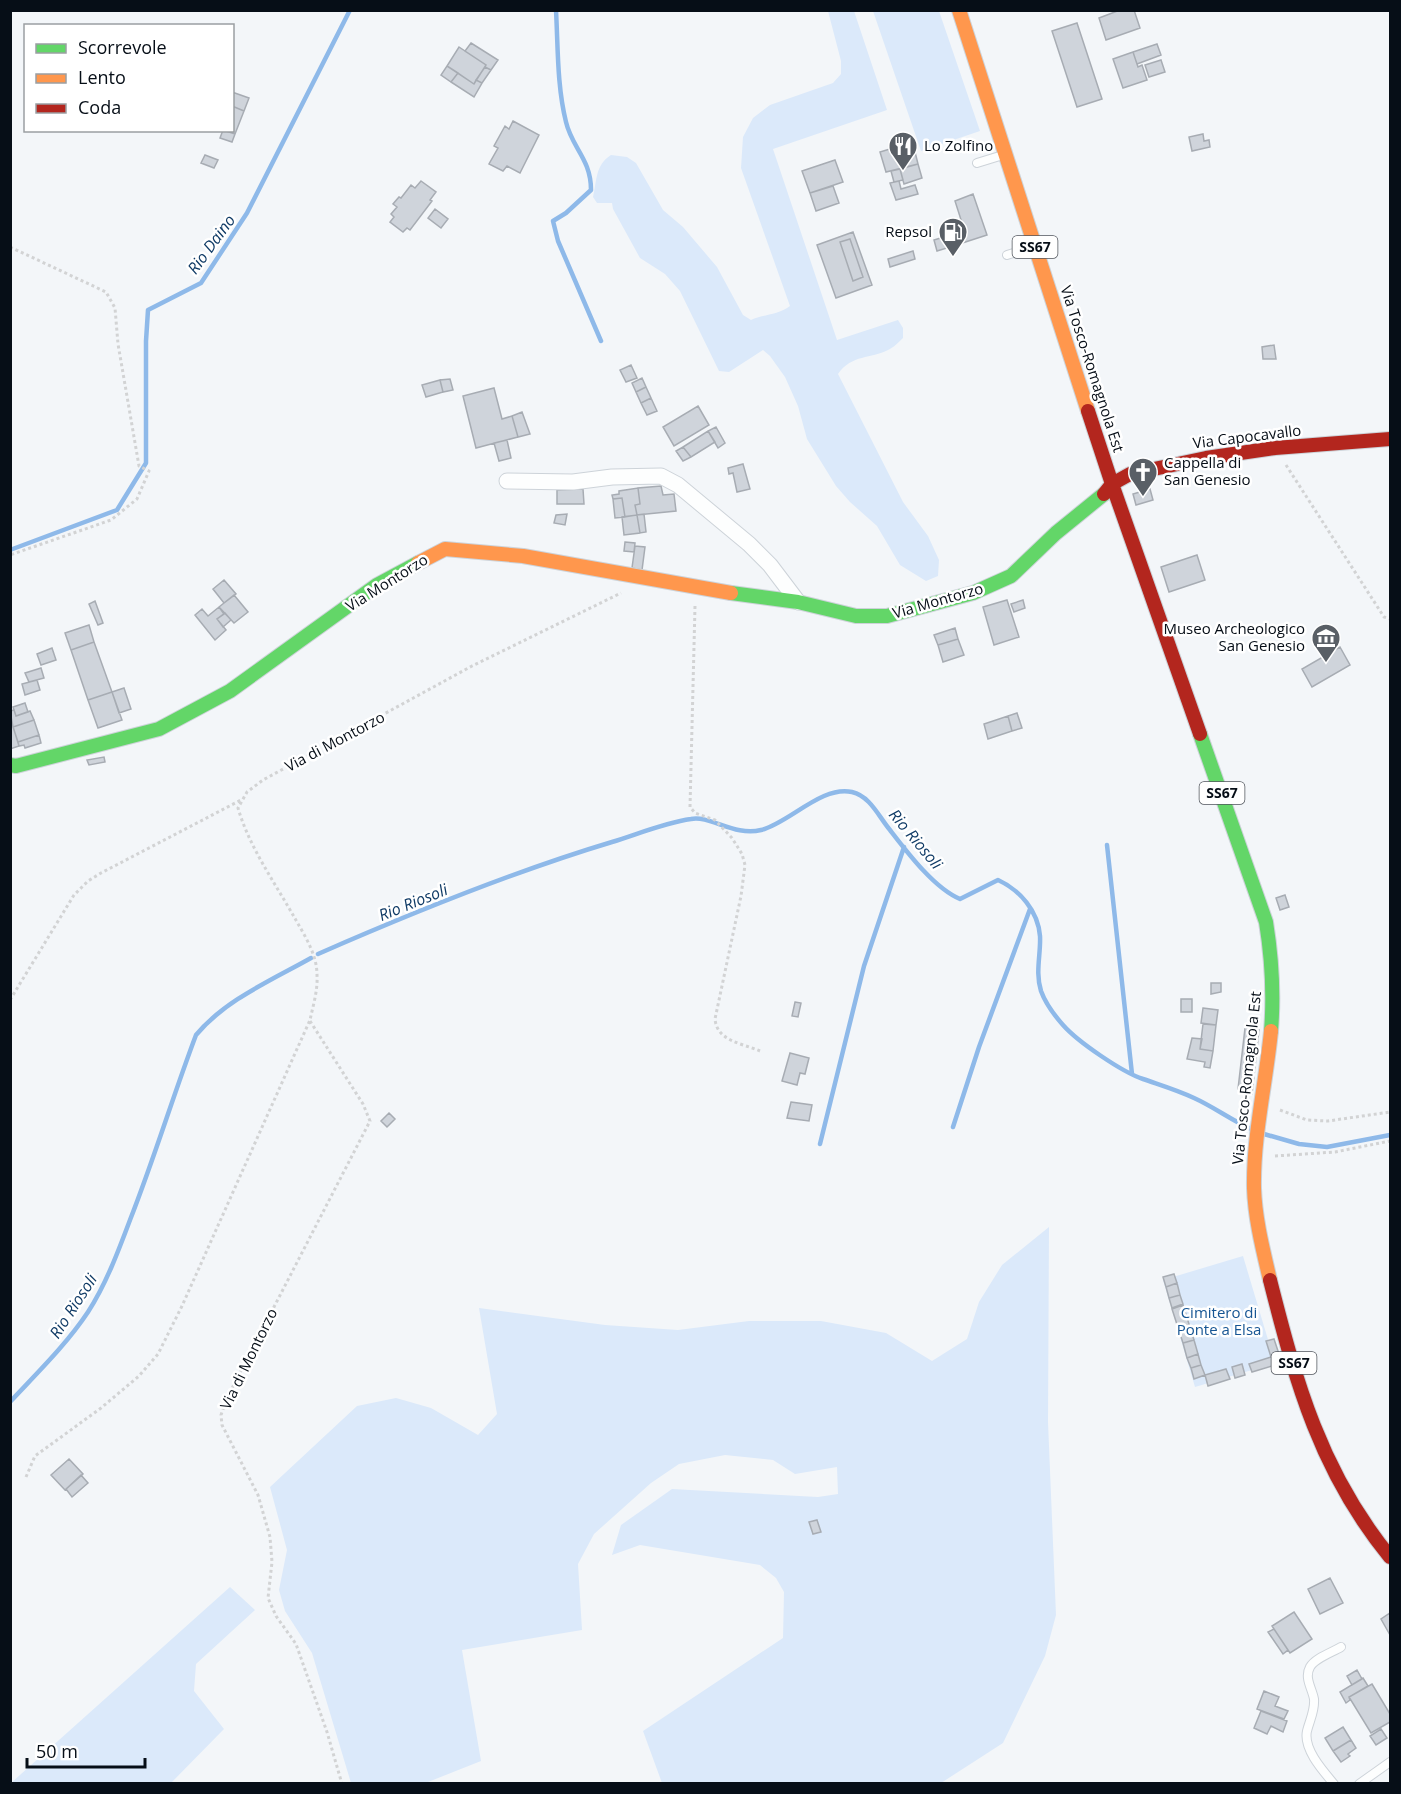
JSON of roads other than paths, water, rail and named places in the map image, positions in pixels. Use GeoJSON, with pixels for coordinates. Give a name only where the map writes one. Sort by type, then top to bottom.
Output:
{"type":"FeatureCollection","features":[{"type":"Feature","properties":{"kind":"main road","name":"Via Tosco-Romagnola Est"},"geometry":{"type":"LineString","coordinates":[[958,10],[1112,484],[1266,922],[1272,951],[1273,984],[1272,1020],[1256,1154],[1255,1201],[1262,1248],[1286,1339],[1310,1415],[1352,1506],[1375,1541],[1390,1557]]}},
{"type":"Feature","properties":{"kind":"main road","name":"Via Capocavallo"},"geometry":{"type":"LineString","coordinates":[[1112,484],[1130,474],[1164,466],[1275,448],[1390,439]]}},
{"type":"Feature","properties":{"kind":"main road","name":"Via Montorzo"},"geometry":{"type":"LineString","coordinates":[[10,765],[16,766],[159,729],[230,691],[377,585],[445,549],[523,556],[705,589],[798,602],[856,616],[887,616],[973,593],[1011,576],[1056,533],[1102,497],[1112,484]]}},
{"type":"Feature","properties":{"kind":"street"},"geometry":{"type":"LineString","coordinates":[[507,481],[573,482],[612,477],[662,476],[678,485],[749,543],[770,565],[798,602]]}},
{"type":"Feature","properties":{"kind":"lane"},"geometry":{"type":"LineString","coordinates":[[977,163],[1005,155]]}},
{"type":"Feature","properties":{"kind":"lane"},"geometry":{"type":"LineString","coordinates":[[1007,255],[1035,246]]}},
{"type":"Feature","properties":{"kind":"lane"},"geometry":{"type":"LineString","coordinates":[[1334,1784],[1310,1749],[1307,1738],[1314,1710],[1308,1673],[1313,1664],[1341,1647]]}},
{"type":"Feature","properties":{"kind":"lane"},"geometry":{"type":"LineString","coordinates":[[1359,1784],[1390,1762]]}},
{"type":"Feature","properties":{"kind":"waterway","name":"Rio Daino"},"geometry":{"type":"LineString","coordinates":[[10,550],[117,510],[146,463],[148,310],[201,283],[247,213],[350,10]]}},
{"type":"Feature","properties":{"kind":"waterway"},"geometry":{"type":"LineString","coordinates":[[556,10],[558,66],[563,108],[572,139],[588,170],[591,190],[566,213],[553,221],[558,241],[601,341]]}},
{"type":"Feature","properties":{"kind":"waterway","name":"Rio Riosoli"},"geometry":{"type":"LineString","coordinates":[[318,954],[500,880],[661,826],[698,819],[742,831],[761,830],[783,820],[817,799],[841,791],[852,792],[869,802],[904,849],[940,887],[950,894],[960,899],[998,880],[1014,889],[1026,902],[1039,927],[1038,977],[1041,991],[1063,1025],[1079,1040],[1124,1070],[1194,1098],[1251,1129]]}},
{"type":"Feature","properties":{"kind":"waterway"},"geometry":{"type":"LineString","coordinates":[[1107,845],[1132,1074]]}},
{"type":"Feature","properties":{"kind":"waterway"},"geometry":{"type":"LineString","coordinates":[[820,1144],[864,966],[904,847]]}},
{"type":"Feature","properties":{"kind":"waterway"},"geometry":{"type":"LineString","coordinates":[[953,1127],[979,1047],[1030,909]]}},
{"type":"Feature","properties":{"kind":"waterway","name":"Rio Riosoli"},"geometry":{"type":"LineString","coordinates":[[10,1402],[70,1336],[88,1312],[100,1290],[139,1197],[196,1035],[235,1001],[311,958]]}},
{"type":"Feature","properties":{"kind":"waterway","name":"Rio Riosoli"},"geometry":{"type":"LineString","coordinates":[[1264,1134],[1299,1144],[1327,1147],[1390,1135]]}},
{"type":"Feature","properties":{"kind":"place","name":"Lo Zolfino"},"geometry":{"type":"Point","coordinates":[903,172]}},
{"type":"Feature","properties":{"kind":"place","name":"Repsol"},"geometry":{"type":"Point","coordinates":[953,258]}},
{"type":"Feature","properties":{"kind":"place","name":"Cappella di San Genesio"},"geometry":{"type":"Point","coordinates":[1143,498]}},
{"type":"Feature","properties":{"kind":"place","name":"Museo Archeologico San Genesio"},"geometry":{"type":"Point","coordinates":[1326,664]}},
{"type":"Feature","properties":{"kind":"park label","name":"Cimitero di Ponte a Elsa"},"geometry":{"type":"Point","coordinates":[1219,1322]}}]}
